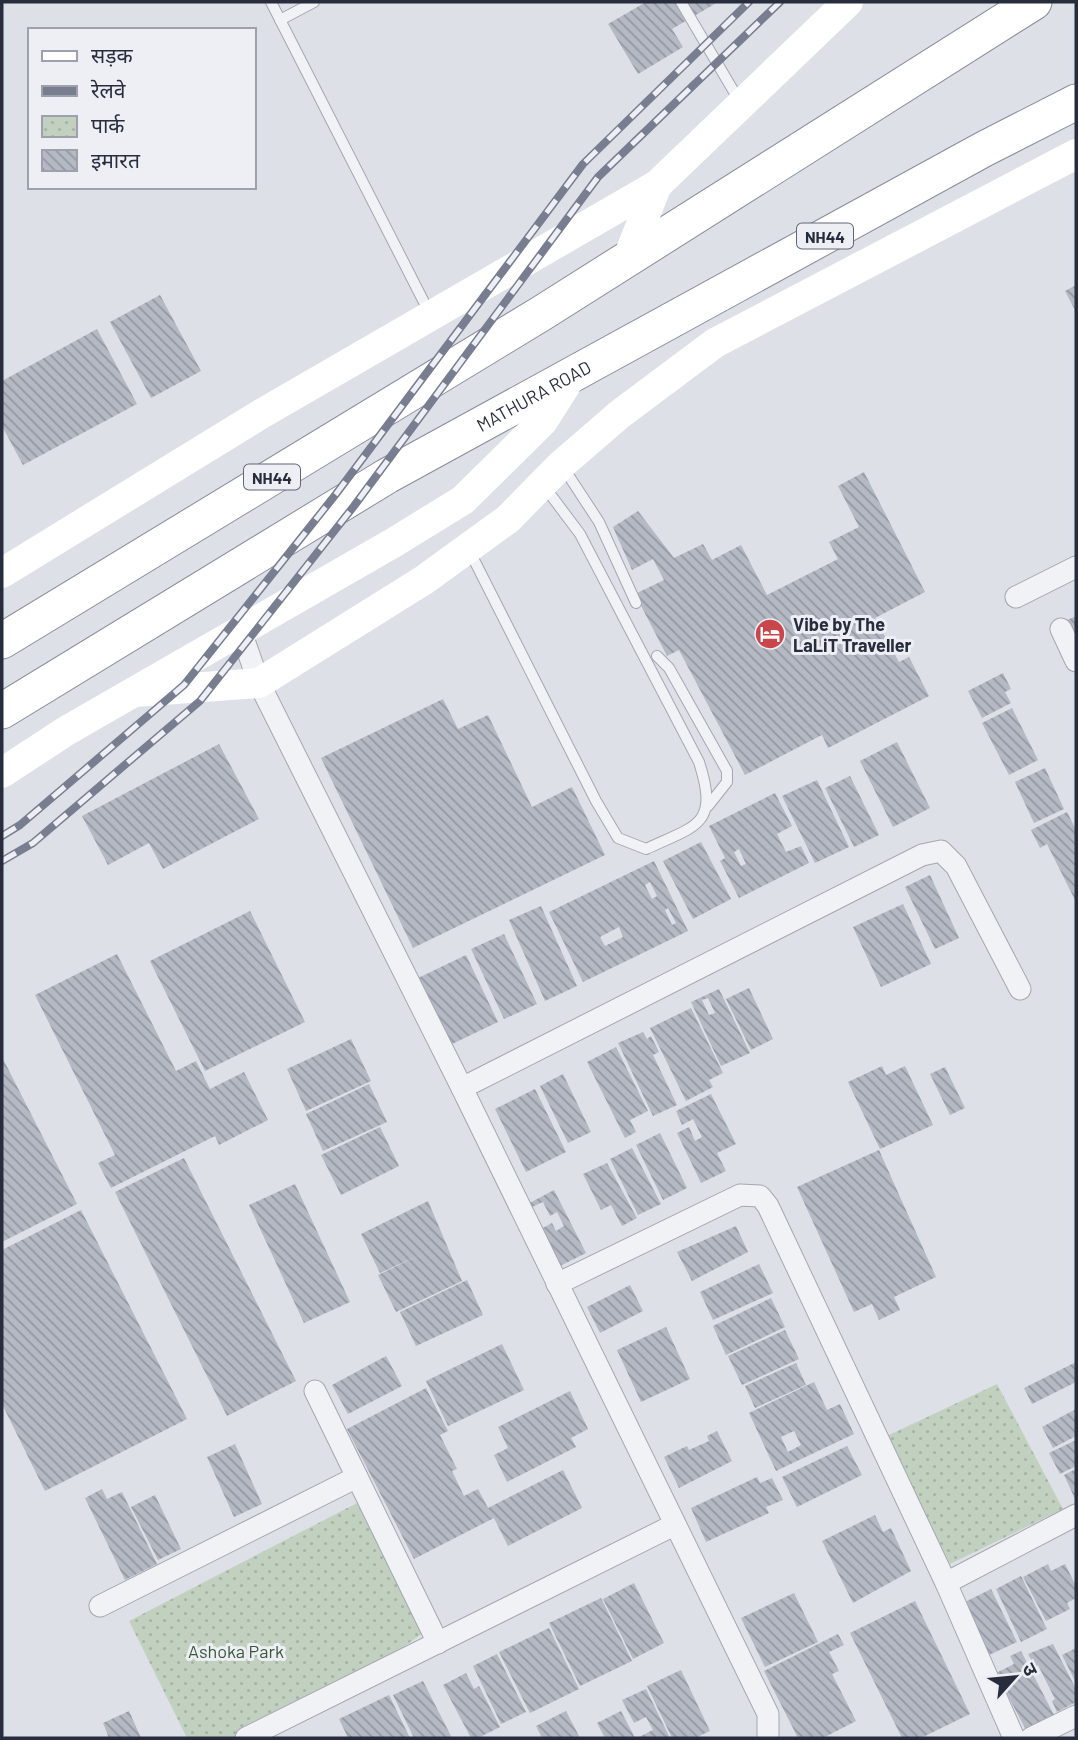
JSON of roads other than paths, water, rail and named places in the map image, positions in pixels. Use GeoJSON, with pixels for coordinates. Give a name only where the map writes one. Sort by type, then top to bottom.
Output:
{"type":"FeatureCollection","features":[{"type":"Feature","properties":{"kind":"highway","name":"NH44"},"geometry":{"type":"LineString","coordinates":[[2,641],[627,260],[1034,2]]}},
{"type":"Feature","properties":{"kind":"highway","name":"MATHURA ROAD"},"geometry":{"type":"LineString","coordinates":[[2,711],[387,476],[984,149],[1076,102]]}},
{"type":"Feature","properties":{"kind":"main road"},"geometry":{"type":"LineString","coordinates":[[2,573],[261,414],[432,318],[657,185],[848,2]]}},
{"type":"Feature","properties":{"kind":"main road"},"geometry":{"type":"LineString","coordinates":[[134,692],[259,682],[424,580],[508,519],[552,474],[620,414],[715,343],[1076,153]]}},
{"type":"Feature","properties":{"kind":"main road"},"geometry":{"type":"LineString","coordinates":[[627,260],[657,185]]}},
{"type":"Feature","properties":{"kind":"main road"},"geometry":{"type":"LineString","coordinates":[[2,773],[240,629],[393,543],[463,500],[543,421],[574,372]]}},
{"type":"Feature","properties":{"kind":"street"},"geometry":{"type":"LineString","coordinates":[[1016,597],[1076,567]]}},
{"type":"Feature","properties":{"kind":"street"},"geometry":{"type":"LineString","coordinates":[[240,629],[259,682],[462,1088],[768,1714],[768,1738]]}},
{"type":"Feature","properties":{"kind":"street"},"geometry":{"type":"LineString","coordinates":[[1060,629],[1076,661]]}},
{"type":"Feature","properties":{"kind":"street"},"geometry":{"type":"LineString","coordinates":[[462,1088],[932,852],[941,851],[956,866],[1020,989]]}},
{"type":"Feature","properties":{"kind":"street"},"geometry":{"type":"LineString","coordinates":[[557,1284],[740,1195],[760,1196],[768,1206],[946,1583],[1014,1738]]}},
{"type":"Feature","properties":{"kind":"street"},"geometry":{"type":"LineString","coordinates":[[315,1391],[438,1643]]}},
{"type":"Feature","properties":{"kind":"street"},"geometry":{"type":"LineString","coordinates":[[100,1606],[357,1477]]}},
{"type":"Feature","properties":{"kind":"street"},"geometry":{"type":"LineString","coordinates":[[946,1583],[1076,1515]]}},
{"type":"Feature","properties":{"kind":"street"},"geometry":{"type":"LineString","coordinates":[[246,1738],[674,1525]]}},
{"type":"Feature","properties":{"kind":"street"},"geometry":{"type":"LineString","coordinates":[[1031,1738],[1076,1716]]}},
{"type":"Feature","properties":{"kind":"lane"},"geometry":{"type":"LineString","coordinates":[[271,2],[432,318]]}},
{"type":"Feature","properties":{"kind":"lane"},"geometry":{"type":"LineString","coordinates":[[280,20],[314,2]]}},
{"type":"Feature","properties":{"kind":"lane"},"geometry":{"type":"LineString","coordinates":[[681,2],[741,106]]}},
{"type":"Feature","properties":{"kind":"lane"},"geometry":{"type":"LineString","coordinates":[[552,474],[599,522],[636,603]]}},
{"type":"Feature","properties":{"kind":"lane"},"geometry":{"type":"LineString","coordinates":[[552,474],[580,534],[699,762],[708,791],[708,806]]}},
{"type":"Feature","properties":{"kind":"lane"},"geometry":{"type":"LineString","coordinates":[[468,548],[596,801],[618,838],[646,849],[695,826],[727,782],[727,771],[669,668],[657,656]]}},
{"type":"Feature","properties":{"kind":"railway"},"geometry":{"type":"LineString","coordinates":[[2,836],[20,825],[184,685],[336,494],[583,164],[749,2]]}},
{"type":"Feature","properties":{"kind":"railway"},"geometry":{"type":"LineString","coordinates":[[2,861],[33,843],[200,701],[354,506],[598,177],[780,2]]}},
{"type":"Feature","properties":{"kind":"place","name":"Vibe by The LaLiT Traveller"},"geometry":{"type":"Point","coordinates":[770,634]}},
{"type":"Feature","properties":{"kind":"park label","name":"Ashoka Park"},"geometry":{"type":"Point","coordinates":[236,1651]}}]}
